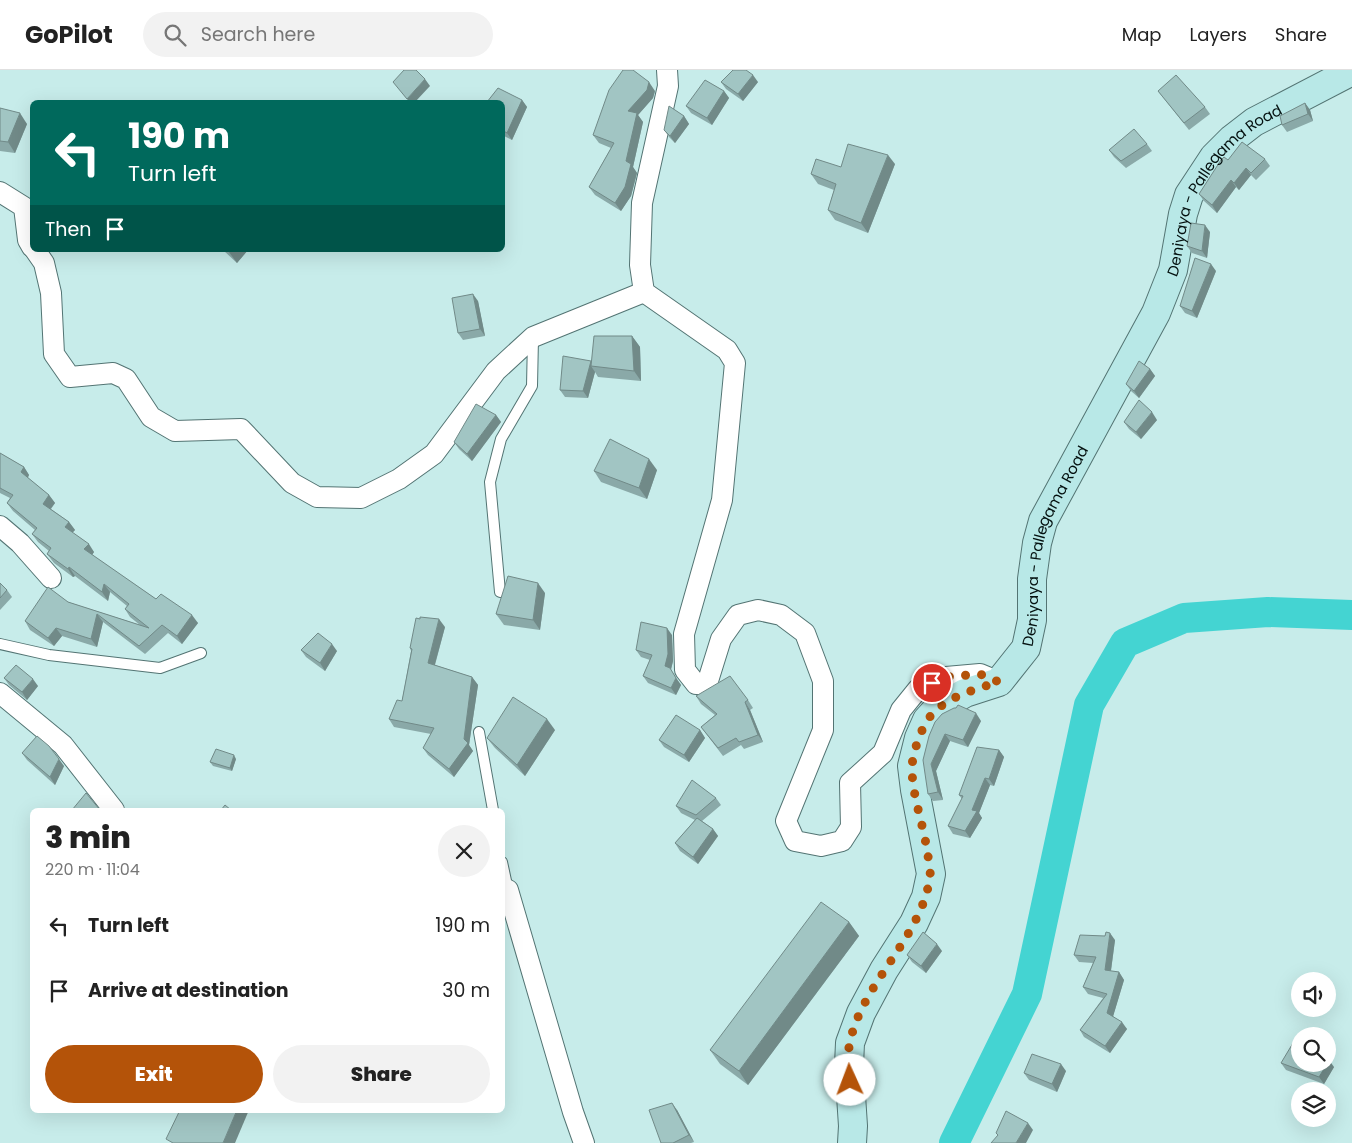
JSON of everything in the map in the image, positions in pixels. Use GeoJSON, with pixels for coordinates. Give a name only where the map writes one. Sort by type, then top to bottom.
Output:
{"type":"FeatureCollection","features":[{"type":"Feature","properties":{"kind":"main road","name":"Deniyaya - Pallegama Road"},"geometry":{"type":"LineString","coordinates":[[999,682],[1026,648],[1032,620],[1032,579],[1037,543],[1043,522],[1156,314],[1173,270],[1183,214],[1189,195],[1214,157],[1239,133],[1254,122],[1352,72]]}},
{"type":"Feature","properties":{"kind":"main road"},"geometry":{"type":"LineString","coordinates":[[852,1143],[850,1043],[860,1013],[884,970],[914,923],[926,897],[931,874],[912,766],[919,738],[927,720],[937,709],[965,692],[999,682]]}},
{"type":"Feature","properties":{"kind":"street"},"geometry":{"type":"LineString","coordinates":[[666,70],[668,86],[642,203],[640,265],[644,292],[727,350],[734,363],[722,500],[684,634],[685,670],[696,684],[707,684],[721,639],[738,615],[758,610],[781,615],[805,633],[823,681],[823,730],[786,821],[794,841],[821,846],[842,840],[851,827],[850,783],[882,753],[901,710],[918,689],[946,677],[980,674],[999,682]]}},
{"type":"Feature","properties":{"kind":"street"},"geometry":{"type":"LineString","coordinates":[[0,192],[24,207],[30,244]]}},
{"type":"Feature","properties":{"kind":"street"},"geometry":{"type":"LineString","coordinates":[[36,252],[44,263],[50,293],[54,354],[70,377],[113,372],[126,379],[151,417],[175,431],[241,429],[292,483],[317,497],[360,498],[399,480],[434,454],[496,371],[533,337],[644,292]]}},
{"type":"Feature","properties":{"kind":"street"},"geometry":{"type":"LineString","coordinates":[[0,526],[20,543],[51,578]]}},
{"type":"Feature","properties":{"kind":"street"},"geometry":{"type":"LineString","coordinates":[[0,693],[63,745],[112,808]]}},
{"type":"Feature","properties":{"kind":"street"},"geometry":{"type":"LineString","coordinates":[[505,888],[584,1143]]}},
{"type":"Feature","properties":{"kind":"lane"},"geometry":{"type":"LineString","coordinates":[[500,592],[490,482],[501,439],[532,386],[533,337]]}},
{"type":"Feature","properties":{"kind":"lane"},"geometry":{"type":"LineString","coordinates":[[0,644],[49,655],[160,668],[201,653]]}},
{"type":"Feature","properties":{"kind":"lane"},"geometry":{"type":"LineString","coordinates":[[479,732],[493,808]]}},
{"type":"Feature","properties":{"kind":"building"},"geometry":{"type":"Polygon","coordinates":[[[404,70],[416,70],[425,79],[407,99],[393,82],[404,70]]]}},
{"type":"Feature","properties":{"kind":"building"},"geometry":{"type":"Polygon","coordinates":[[[623,70],[633,70],[649,82],[647,90],[628,111],[637,113],[626,161],[631,164],[625,187],[615,203],[589,187],[614,143],[593,135],[609,90],[623,70]]]}},
{"type":"Feature","properties":{"kind":"building"},"geometry":{"type":"Polygon","coordinates":[[[733,70],[746,70],[753,75],[738,94],[721,82],[733,70]]]}},
{"type":"Feature","properties":{"kind":"building"},"geometry":{"type":"Polygon","coordinates":[[[1176,75],[1205,107],[1184,123],[1158,91],[1176,75]]]}},
{"type":"Feature","properties":{"kind":"building"},"geometry":{"type":"Polygon","coordinates":[[[705,80],[724,91],[707,118],[686,106],[705,80]]]}},
{"type":"Feature","properties":{"kind":"building"},"geometry":{"type":"Polygon","coordinates":[[[498,88],[522,100],[507,133],[505,132],[505,100],[489,100],[498,88]]]}},
{"type":"Feature","properties":{"kind":"building"},"geometry":{"type":"Polygon","coordinates":[[[1305,103],[1308,114],[1282,125],[1280,116],[1305,103]]]}},
{"type":"Feature","properties":{"kind":"building"},"geometry":{"type":"Polygon","coordinates":[[[669,106],[684,116],[670,136],[664,130],[669,106]]]}},
{"type":"Feature","properties":{"kind":"building"},"geometry":{"type":"Polygon","coordinates":[[[0,108],[20,113],[8,142],[0,141],[0,108]]]}},
{"type":"Feature","properties":{"kind":"building"},"geometry":{"type":"Polygon","coordinates":[[[1134,129],[1147,144],[1121,161],[1109,150],[1134,129]]]}},
{"type":"Feature","properties":{"kind":"building"},"geometry":{"type":"Polygon","coordinates":[[[1242,142],[1265,159],[1251,173],[1246,168],[1234,183],[1231,180],[1212,205],[1199,194],[1221,160],[1224,157],[1228,160],[1242,142]]]}},
{"type":"Feature","properties":{"kind":"building"},"geometry":{"type":"Polygon","coordinates":[[[848,144],[888,155],[861,223],[828,210],[836,184],[811,174],[816,159],[841,167],[848,144]]]}},
{"type":"Feature","properties":{"kind":"building"},"geometry":{"type":"Polygon","coordinates":[[[1191,223],[1205,225],[1202,251],[1187,246],[1191,223]]]}},
{"type":"Feature","properties":{"kind":"building"},"geometry":{"type":"Polygon","coordinates":[[[1195,258],[1211,264],[1192,311],[1180,306],[1195,258]]]}},
{"type":"Feature","properties":{"kind":"building"},"geometry":{"type":"Polygon","coordinates":[[[473,294],[480,329],[458,333],[452,298],[473,294]]]}},
{"type":"Feature","properties":{"kind":"building"},"geometry":{"type":"Polygon","coordinates":[[[594,336],[632,336],[634,371],[591,366],[594,336]]]}},
{"type":"Feature","properties":{"kind":"building"},"geometry":{"type":"Polygon","coordinates":[[[563,356],[591,361],[583,391],[560,390],[563,356]]]}},
{"type":"Feature","properties":{"kind":"building"},"geometry":{"type":"Polygon","coordinates":[[[1139,361],[1150,369],[1134,391],[1126,384],[1139,361]]]}},
{"type":"Feature","properties":{"kind":"building"},"geometry":{"type":"Polygon","coordinates":[[[1139,400],[1152,412],[1136,432],[1124,422],[1139,400]]]}},
{"type":"Feature","properties":{"kind":"building"},"geometry":{"type":"Polygon","coordinates":[[[476,404],[496,415],[467,454],[454,442],[476,404]]]}},
{"type":"Feature","properties":{"kind":"building"},"geometry":{"type":"Polygon","coordinates":[[[610,439],[649,459],[639,488],[594,471],[610,439]]]}},
{"type":"Feature","properties":{"kind":"building"},"geometry":{"type":"Polygon","coordinates":[[[0,453],[24,467],[21,472],[49,495],[43,504],[69,522],[65,527],[89,544],[84,549],[156,599],[161,594],[192,615],[177,636],[162,625],[139,646],[97,614],[91,639],[56,628],[48,638],[25,621],[48,587],[68,602],[149,628],[125,609],[129,604],[104,584],[102,592],[69,567],[68,569],[47,554],[51,548],[32,534],[37,528],[7,503],[13,495],[0,488],[0,453]]]}},
{"type":"Feature","properties":{"kind":"building"},"geometry":{"type":"Polygon","coordinates":[[[508,576],[538,583],[533,620],[496,614],[508,576]]]}},
{"type":"Feature","properties":{"kind":"building"},"geometry":{"type":"Polygon","coordinates":[[[0,583],[7,590],[0,598],[0,583]]]}},
{"type":"Feature","properties":{"kind":"building"},"geometry":{"type":"Polygon","coordinates":[[[420,617],[439,619],[428,663],[472,677],[464,739],[468,743],[449,769],[423,748],[434,728],[389,719],[397,700],[402,701],[416,618],[420,619],[420,617]]]}},
{"type":"Feature","properties":{"kind":"building"},"geometry":{"type":"Polygon","coordinates":[[[641,622],[667,628],[668,654],[665,666],[670,668],[676,678],[671,688],[643,676],[652,655],[636,650],[641,622]]]}},
{"type":"Feature","properties":{"kind":"building"},"geometry":{"type":"Polygon","coordinates":[[[318,633],[332,644],[320,663],[301,650],[318,633]]]}},
{"type":"Feature","properties":{"kind":"building"},"geometry":{"type":"Polygon","coordinates":[[[16,665],[33,679],[22,692],[4,678],[16,665]]]}},
{"type":"Feature","properties":{"kind":"building"},"geometry":{"type":"Polygon","coordinates":[[[730,676],[748,700],[745,702],[758,735],[739,742],[736,738],[718,748],[701,727],[717,714],[696,696],[730,676]]]}},
{"type":"Feature","properties":{"kind":"building"},"geometry":{"type":"Polygon","coordinates":[[[513,697],[547,719],[517,765],[487,738],[513,697]]]}},
{"type":"Feature","properties":{"kind":"building"},"geometry":{"type":"Polygon","coordinates":[[[958,705],[976,713],[963,740],[945,734],[931,764],[938,792],[928,794],[923,760],[929,736],[935,722],[942,714],[956,708],[958,705]]]}},
{"type":"Feature","properties":{"kind":"building"},"geometry":{"type":"Polygon","coordinates":[[[676,715],[700,730],[684,755],[659,740],[676,715]]]}},
{"type":"Feature","properties":{"kind":"building"},"geometry":{"type":"Polygon","coordinates":[[[37,736],[49,746],[59,759],[50,777],[22,753],[37,736]]]}},
{"type":"Feature","properties":{"kind":"building"},"geometry":{"type":"Polygon","coordinates":[[[977,747],[999,750],[989,779],[985,778],[972,810],[977,811],[965,831],[948,826],[963,796],[959,795],[977,747]]]}},
{"type":"Feature","properties":{"kind":"building"},"geometry":{"type":"Polygon","coordinates":[[[216,749],[234,755],[230,768],[210,762],[216,749]]]}},
{"type":"Feature","properties":{"kind":"building"},"geometry":{"type":"Polygon","coordinates":[[[692,780],[716,798],[696,815],[676,806],[692,780]]]}},
{"type":"Feature","properties":{"kind":"building"},"geometry":{"type":"Polygon","coordinates":[[[86,793],[98,808],[74,808],[86,793]]]}},
{"type":"Feature","properties":{"kind":"building"},"geometry":{"type":"Polygon","coordinates":[[[697,818],[713,829],[693,857],[675,843],[697,818]]]}},
{"type":"Feature","properties":{"kind":"building"},"geometry":{"type":"Polygon","coordinates":[[[821,902],[849,922],[739,1071],[710,1050],[821,902]]]}},
{"type":"Feature","properties":{"kind":"building"},"geometry":{"type":"Polygon","coordinates":[[[923,932],[937,944],[921,966],[907,955],[923,932]]]}},
{"type":"Feature","properties":{"kind":"building"},"geometry":{"type":"Polygon","coordinates":[[[1106,932],[1110,933],[1105,970],[1119,972],[1107,1013],[1122,1022],[1105,1046],[1080,1030],[1107,994],[1083,987],[1096,957],[1074,955],[1080,935],[1105,936],[1106,932]]]}},
{"type":"Feature","properties":{"kind":"building"},"geometry":{"type":"Polygon","coordinates":[[[1291,1046],[1291,1067],[1281,1063],[1291,1046]]]}},
{"type":"Feature","properties":{"kind":"building"},"geometry":{"type":"Polygon","coordinates":[[[1032,1054],[1061,1064],[1052,1084],[1024,1073],[1032,1054]]]}},
{"type":"Feature","properties":{"kind":"building"},"geometry":{"type":"Polygon","coordinates":[[[1305,1072],[1322,1072],[1319,1077],[1305,1072]]]}},
{"type":"Feature","properties":{"kind":"building"},"geometry":{"type":"Polygon","coordinates":[[[672,1103],[689,1135],[673,1143],[661,1143],[649,1110],[672,1103]]]}},
{"type":"Feature","properties":{"kind":"building"},"geometry":{"type":"Polygon","coordinates":[[[1006,1111],[1028,1123],[1016,1143],[991,1143],[998,1135],[996,1133],[1006,1111]]]}},
{"type":"Feature","properties":{"kind":"building"},"geometry":{"type":"Polygon","coordinates":[[[179,1113],[236,1113],[223,1143],[173,1143],[166,1139],[179,1113]]]}},
{"type":"Feature","properties":{"kind":"waterway"},"geometry":{"type":"LineString","coordinates":[[954,1143],[1027,994],[1089,705],[1125,643],[1184,618],[1268,612],[1352,615]]}},
{"type":"Feature","properties":{"kind":"route"},"geometry":{"type":"LineString","coordinates":[[850,1080],[850,1043],[860,1013],[884,970],[914,923],[926,897],[931,874],[912,766],[919,738],[927,720],[937,709],[965,692],[999,682],[980,674],[946,677],[932,683]]}}]}
